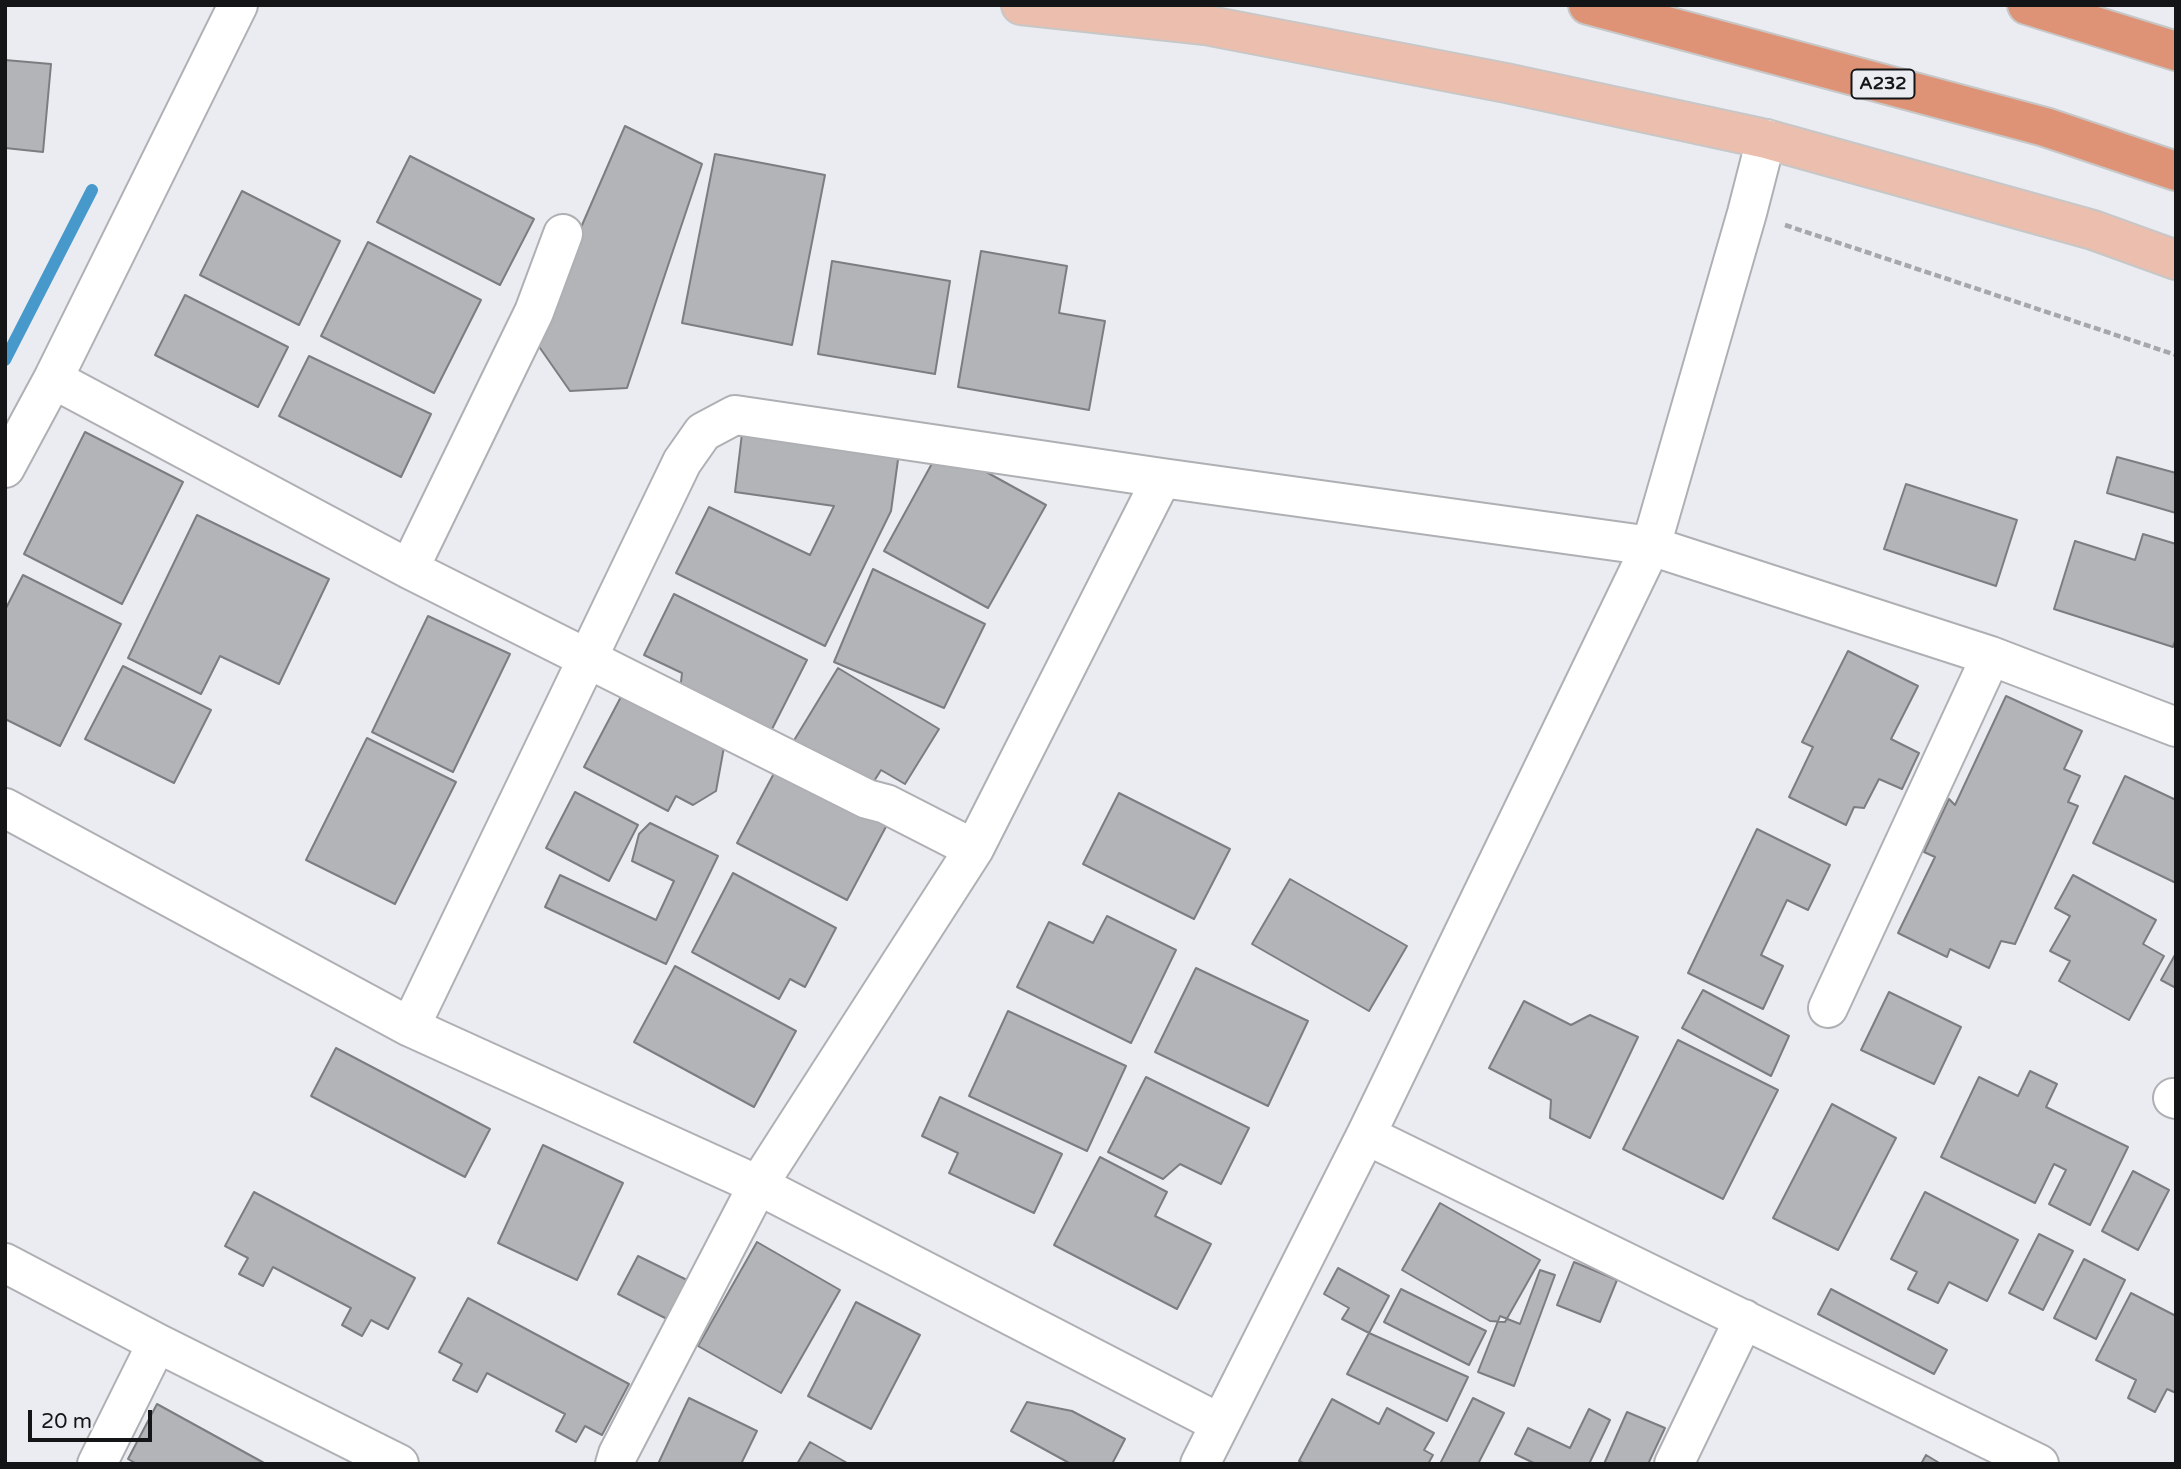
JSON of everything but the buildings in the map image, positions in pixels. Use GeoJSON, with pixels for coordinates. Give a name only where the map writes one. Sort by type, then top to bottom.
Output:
{"type":"FeatureCollection","features":[{"type":"Feature","properties":{"kind":"highway","name":"A232"},"geometry":{"type":"LineString","coordinates":[[1588,5],[2045,127],[2176,171]]}},
{"type":"Feature","properties":{"kind":"highway"},"geometry":{"type":"LineString","coordinates":[[2027,5],[2176,51]]}},
{"type":"Feature","properties":{"kind":"main road"},"geometry":{"type":"LineString","coordinates":[[1021,5],[1205,25],[1506,83],[1766,139],[2094,230],[2176,260]]}},
{"type":"Feature","properties":{"kind":"street"},"geometry":{"type":"LineString","coordinates":[[5,468],[53,379],[238,5]]}},
{"type":"Feature","properties":{"kind":"street"},"geometry":{"type":"LineString","coordinates":[[1200,1464],[1366,1135],[1651,546],[1766,139]]}},
{"type":"Feature","properties":{"kind":"street"},"geometry":{"type":"LineString","coordinates":[[409,569],[534,312],[563,234]]}},
{"type":"Feature","properties":{"kind":"street"},"geometry":{"type":"LineString","coordinates":[[53,379],[409,569],[867,799],[886,804],[974,849]]}},
{"type":"Feature","properties":{"kind":"street"},"geometry":{"type":"LineString","coordinates":[[410,1027],[682,462],[703,432],[735,415],[1651,546],[1991,656],[2176,727]]}},
{"type":"Feature","properties":{"kind":"street"},"geometry":{"type":"LineString","coordinates":[[615,1464],[758,1185],[974,849],[1162,478]]}},
{"type":"Feature","properties":{"kind":"street"},"geometry":{"type":"LineString","coordinates":[[1828,1008],[1991,656]]}},
{"type":"Feature","properties":{"kind":"street"},"geometry":{"type":"LineString","coordinates":[[5,808],[410,1027],[758,1185],[1220,1423]]}},
{"type":"Feature","properties":{"kind":"street"},"geometry":{"type":"LineString","coordinates":[[1366,1135],[2039,1464]]}},
{"type":"Feature","properties":{"kind":"street"},"geometry":{"type":"LineString","coordinates":[[5,1263],[375,1459]]}},
{"type":"Feature","properties":{"kind":"street"},"geometry":{"type":"LineString","coordinates":[[1674,1464],[1744,1319]]}},
{"type":"Feature","properties":{"kind":"street"},"geometry":{"type":"LineString","coordinates":[[97,1464],[157,1343]]}},
{"type":"Feature","properties":{"kind":"path"},"geometry":{"type":"LineString","coordinates":[[1747,213],[2176,355]]}},
{"type":"Feature","properties":{"kind":"waterway"},"geometry":{"type":"LineString","coordinates":[[5,360],[92,190]]}}]}
